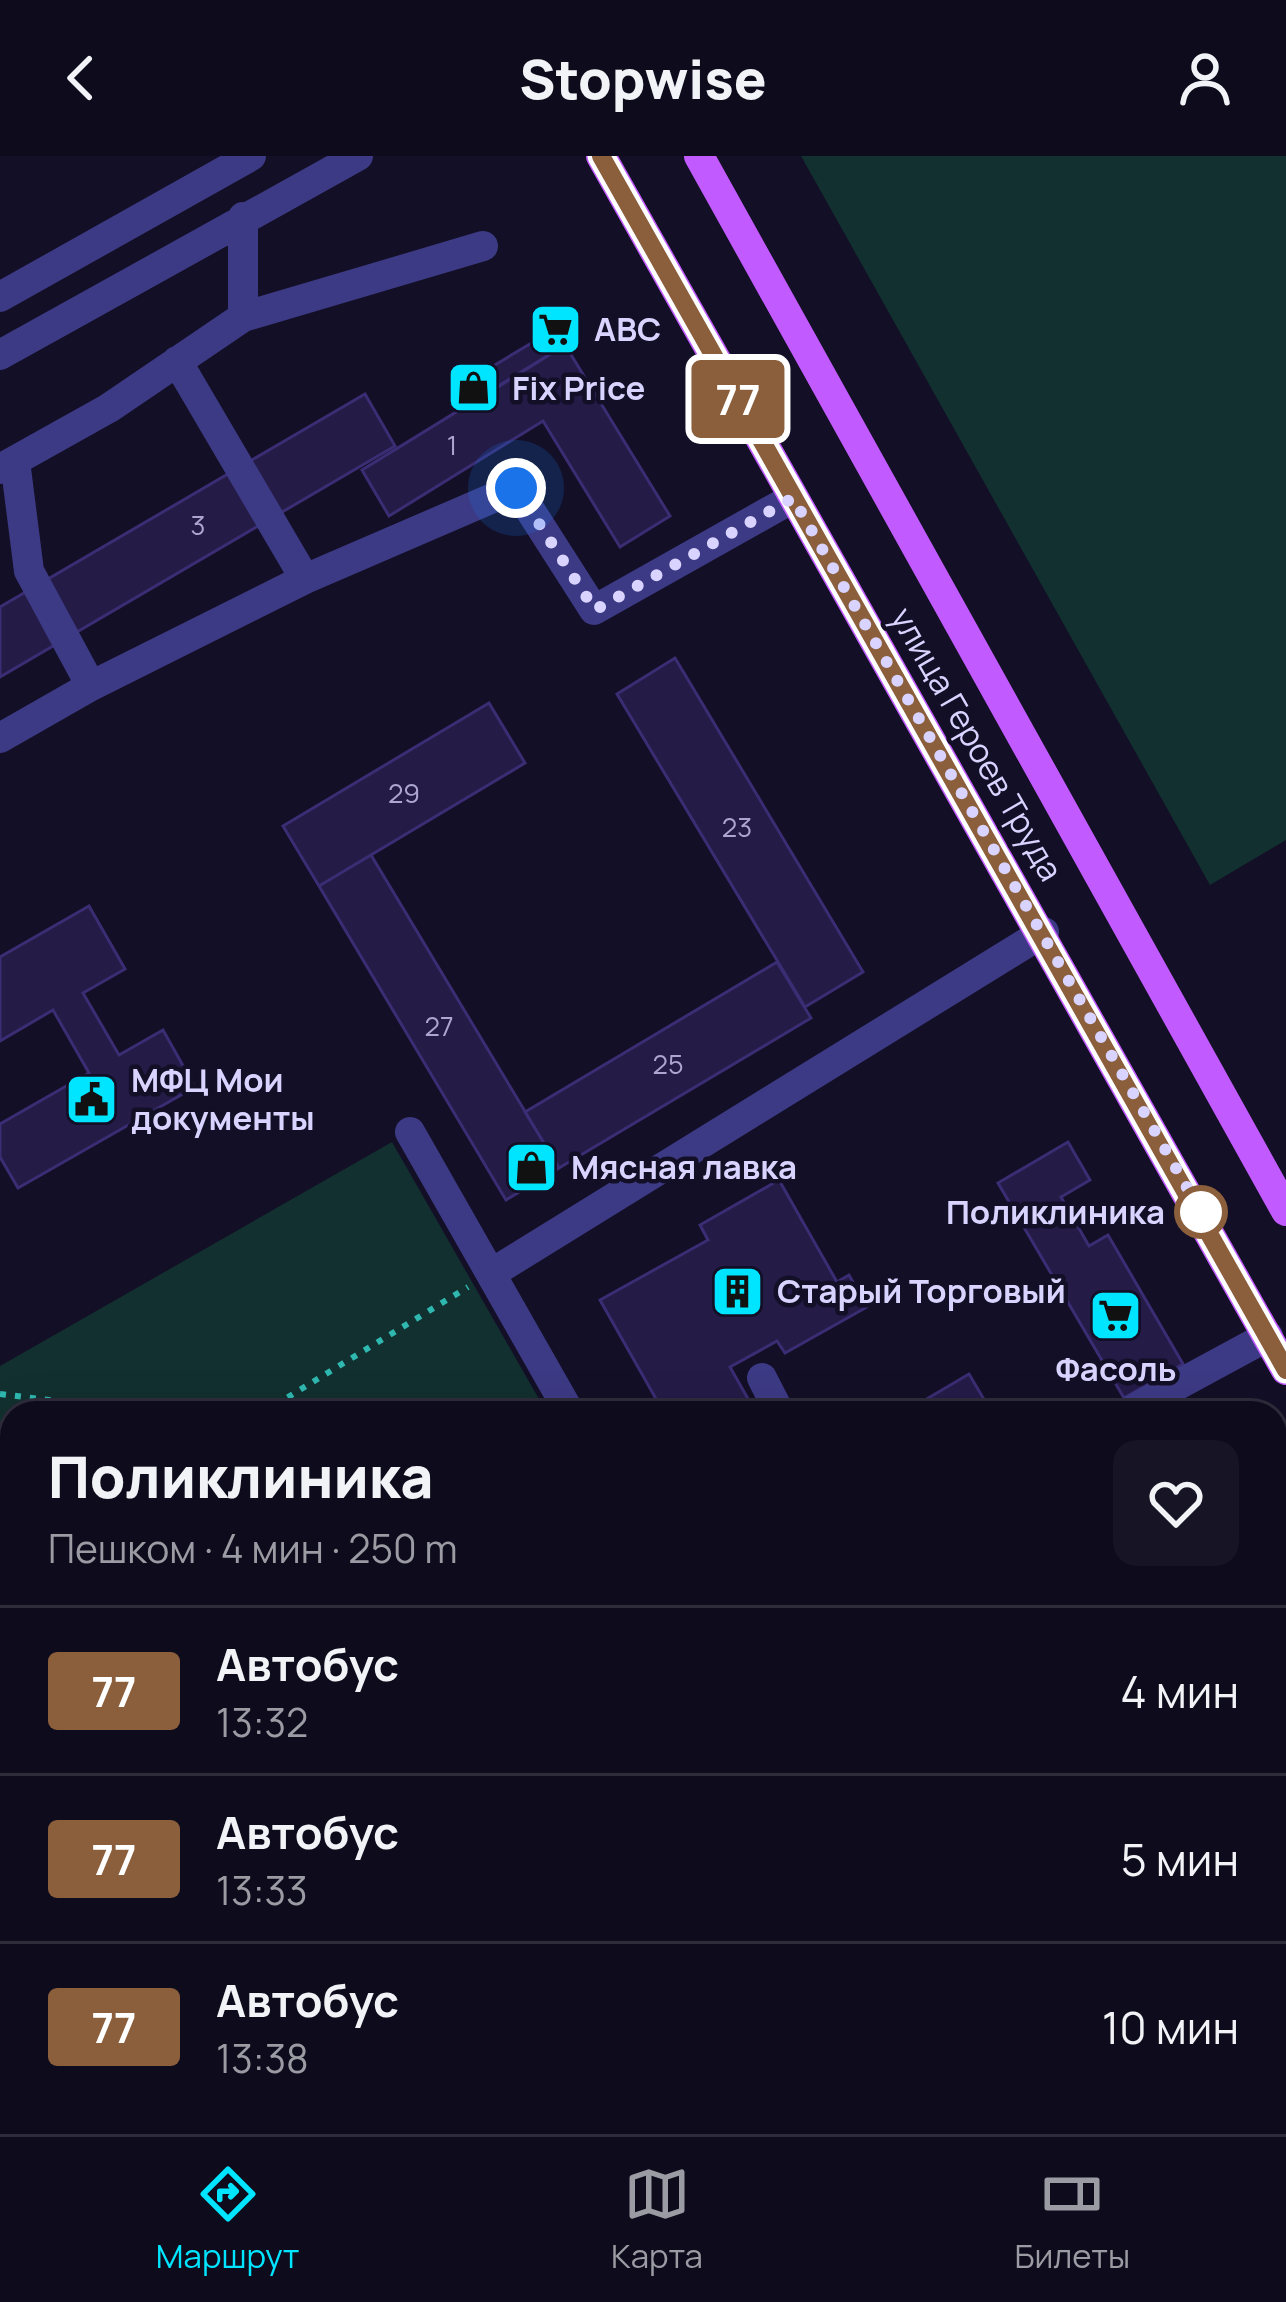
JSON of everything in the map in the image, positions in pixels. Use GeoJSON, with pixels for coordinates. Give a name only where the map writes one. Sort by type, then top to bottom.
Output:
{"type":"FeatureCollection","features":[{"type":"Feature","properties":{"kind":"main road","name":"улица Героев Труда"},"geometry":{"type":"LineString","coordinates":[[601,156],[1044,932],[1286,1370]]}},
{"type":"Feature","properties":{"kind":"main road","name":"улица Героев Труда"},"geometry":{"type":"LineString","coordinates":[[699,156],[1286,1211]]}},
{"type":"Feature","properties":{"kind":"street"},"geometry":{"type":"LineString","coordinates":[[0,297],[251,156]]}},
{"type":"Feature","properties":{"kind":"street"},"geometry":{"type":"LineString","coordinates":[[0,355],[358,156]]}},
{"type":"Feature","properties":{"kind":"street"},"geometry":{"type":"LineString","coordinates":[[243,217],[243,316]]}},
{"type":"Feature","properties":{"kind":"street"},"geometry":{"type":"LineString","coordinates":[[91,686],[29,571],[7,465],[109,408],[243,316],[482,246]]}},
{"type":"Feature","properties":{"kind":"street"},"geometry":{"type":"LineString","coordinates":[[177,361],[305,579]]}},
{"type":"Feature","properties":{"kind":"street"},"geometry":{"type":"LineString","coordinates":[[0,738],[91,686],[305,579],[516,488],[595,610],[793,498]]}},
{"type":"Feature","properties":{"kind":"street"},"geometry":{"type":"LineString","coordinates":[[492,1273],[1044,932]]}},
{"type":"Feature","properties":{"kind":"street"},"geometry":{"type":"LineString","coordinates":[[410,1132],[563,1401]]}},
{"type":"Feature","properties":{"kind":"street"},"geometry":{"type":"LineString","coordinates":[[1148,1401],[1268,1336]]}},
{"type":"Feature","properties":{"kind":"street"},"geometry":{"type":"LineString","coordinates":[[762,1378],[774,1401]]}},
{"type":"Feature","properties":{"kind":"path"},"geometry":{"type":"LineString","coordinates":[[282,1401],[492,1273]]}},
{"type":"Feature","properties":{"kind":"path"},"geometry":{"type":"LineString","coordinates":[[0,1394],[57,1401]]}},
{"type":"Feature","properties":{"kind":"green space"},"geometry":{"type":"Polygon","coordinates":[[[801,156],[1286,156],[1286,840],[1210,885],[801,156]]]}},
{"type":"Feature","properties":{"kind":"green space"},"geometry":{"type":"Polygon","coordinates":[[[392,1142],[540,1401],[0,1401],[0,1366],[392,1142]]]}},
{"type":"Feature","properties":{"kind":"building"},"geometry":{"type":"Polygon","coordinates":[[[555,329],[565,345],[474,402],[463,384],[555,329]]]}},
{"type":"Feature","properties":{"kind":"building"},"geometry":{"type":"Polygon","coordinates":[[[565,345],[670,516],[620,547],[543,421],[389,516],[362,470],[565,345]]]}},
{"type":"Feature","properties":{"kind":"building"},"geometry":{"type":"Polygon","coordinates":[[[365,394],[395,446],[0,677],[0,607],[365,394]]]}},
{"type":"Feature","properties":{"kind":"building"},"geometry":{"type":"Polygon","coordinates":[[[675,658],[863,972],[805,1007],[617,694],[675,658]]]}},
{"type":"Feature","properties":{"kind":"building"},"geometry":{"type":"Polygon","coordinates":[[[489,703],[525,763],[319,886],[283,826],[489,703]]]}},
{"type":"Feature","properties":{"kind":"building"},"geometry":{"type":"Polygon","coordinates":[[[371,855],[559,1168],[506,1200],[319,886],[371,855]]]}},
{"type":"Feature","properties":{"kind":"building"},"geometry":{"type":"Polygon","coordinates":[[[89,906],[125,969],[83,993],[119,1055],[163,1030],[195,1087],[18,1188],[0,1157],[0,1124],[89,1073],[53,1010],[0,1041],[0,957],[89,906]]]}},
{"type":"Feature","properties":{"kind":"building"},"geometry":{"type":"Polygon","coordinates":[[[777,962],[811,1018],[559,1168],[525,1112],[777,962]]]}},
{"type":"Feature","properties":{"kind":"building"},"geometry":{"type":"Polygon","coordinates":[[[1068,1142],[1090,1180],[1061,1197],[1089,1246],[1108,1235],[1183,1364],[1124,1398],[998,1183],[1068,1142]]]}},
{"type":"Feature","properties":{"kind":"building","name":"Старый Торговый"},"geometry":{"type":"Polygon","coordinates":[[[779,1180],[837,1282],[849,1275],[867,1307],[785,1353],[777,1341],[730,1367],[749,1401],[657,1401],[600,1300],[708,1240],[700,1225],[779,1180]]]}},
{"type":"Feature","properties":{"kind":"building"},"geometry":{"type":"Polygon","coordinates":[[[969,1374],[985,1401],[923,1401],[969,1374]]]}},
{"type":"Feature","properties":{"kind":"bus line","name":"77"},"geometry":{"type":"LineString","coordinates":[[601,156],[1044,932],[1286,1370]]}},
{"type":"Feature","properties":{"kind":"place","name":"АВС"},"geometry":{"type":"Point","coordinates":[555,329]}},
{"type":"Feature","properties":{"kind":"place","name":"Fix Price"},"geometry":{"type":"Point","coordinates":[473,388]}},
{"type":"Feature","properties":{"kind":"place","name":"МФЦ Мои документы"},"geometry":{"type":"Point","coordinates":[92,1099]}},
{"type":"Feature","properties":{"kind":"place","name":"Мясная лавка"},"geometry":{"type":"Point","coordinates":[532,1167]}},
{"type":"Feature","properties":{"kind":"place","name":"Поликлиника"},"geometry":{"type":"Point","coordinates":[1201,1212]}},
{"type":"Feature","properties":{"kind":"place","name":"Старый Торговый"},"geometry":{"type":"Point","coordinates":[738,1291]}},
{"type":"Feature","properties":{"kind":"place","name":"Фасоль"},"geometry":{"type":"Point","coordinates":[1116,1315]}},
{"type":"Feature","properties":{"kind":"route"},"geometry":{"type":"LineString","coordinates":[[516,488],[595,610],[793,498],[1201,1212]]}}]}
